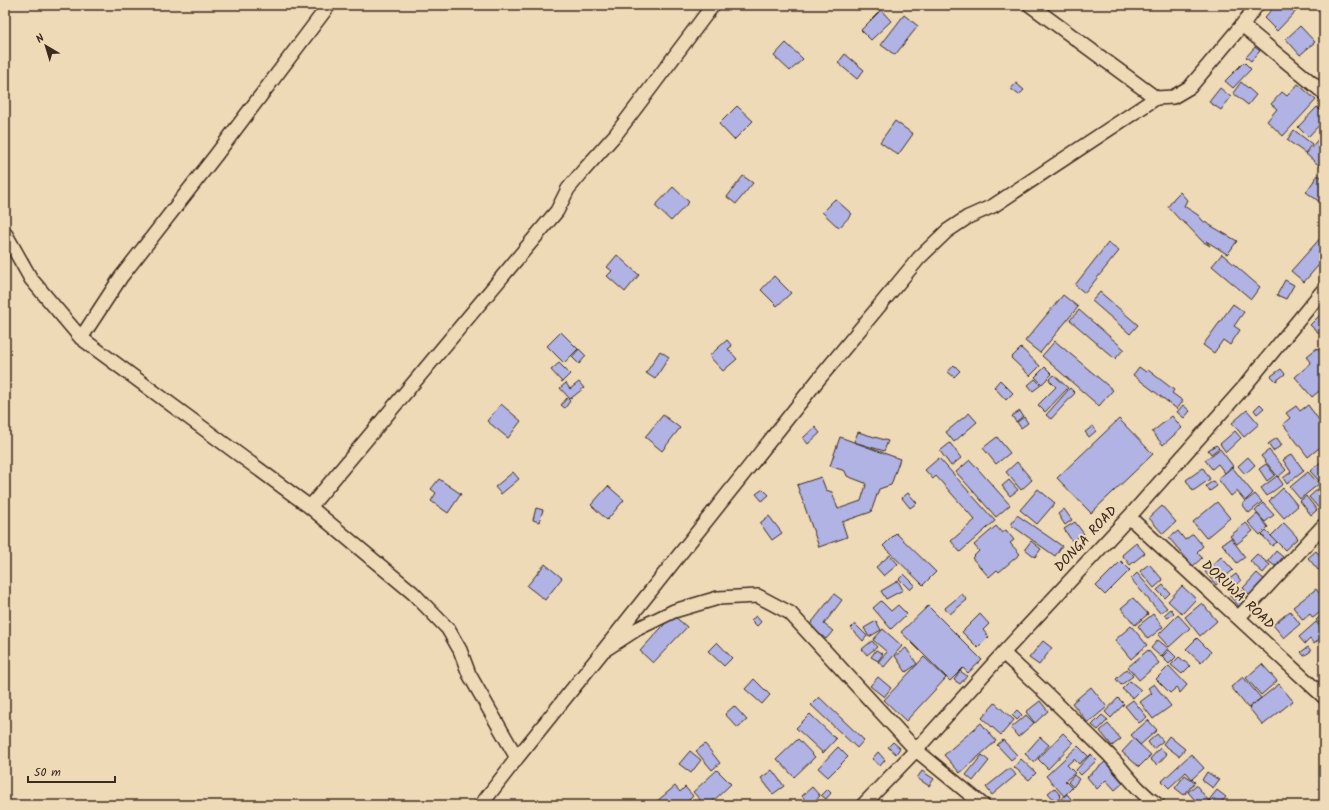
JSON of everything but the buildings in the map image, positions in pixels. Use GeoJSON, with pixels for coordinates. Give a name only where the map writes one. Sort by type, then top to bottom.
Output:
{"type":"FeatureCollection","features":[{"type":"Feature","properties":{"kind":"street"},"geometry":{"type":"LineString","coordinates":[[81,338],[121,277],[216,155],[329,5]]}},
{"type":"Feature","properties":{"kind":"street"},"geometry":{"type":"LineString","coordinates":[[310,507],[557,211],[568,189],[616,134],[713,5]]}},
{"type":"Feature","properties":{"kind":"street"},"geometry":{"type":"LineString","coordinates":[[1030,5],[1156,98]]}},
{"type":"Feature","properties":{"kind":"street"},"geometry":{"type":"LineString","coordinates":[[481,805],[818,380],[919,258],[947,231],[968,217],[993,206],[1156,98],[1173,97],[1190,87],[1258,5]]}},
{"type":"Feature","properties":{"kind":"street"},"geometry":{"type":"LineString","coordinates":[[1242,25],[1324,93]]}},
{"type":"Feature","properties":{"kind":"street"},"geometry":{"type":"LineString","coordinates":[[5,233],[31,278],[43,295],[81,338],[310,507],[413,593],[448,629],[460,650],[469,674],[517,758]]}},
{"type":"Feature","properties":{"kind":"street","name":"DONGA ROAD"},"geometry":{"type":"LineString","coordinates":[[863,805],[916,750],[1003,653],[1129,517],[1244,387],[1324,289]]}},
{"type":"Feature","properties":{"kind":"street","name":"DORUWA ROAD"},"geometry":{"type":"LineString","coordinates":[[1129,517],[1324,697]]}},
{"type":"Feature","properties":{"kind":"street"},"geometry":{"type":"LineString","coordinates":[[1239,617],[1324,526]]}},
{"type":"Feature","properties":{"kind":"street"},"geometry":{"type":"LineString","coordinates":[[603,651],[637,629],[674,611],[718,598],[758,596],[790,613],[916,750],[983,805]]}},
{"type":"Feature","properties":{"kind":"street"},"geometry":{"type":"LineString","coordinates":[[1003,653],[1096,742],[1151,803]]}}]}
